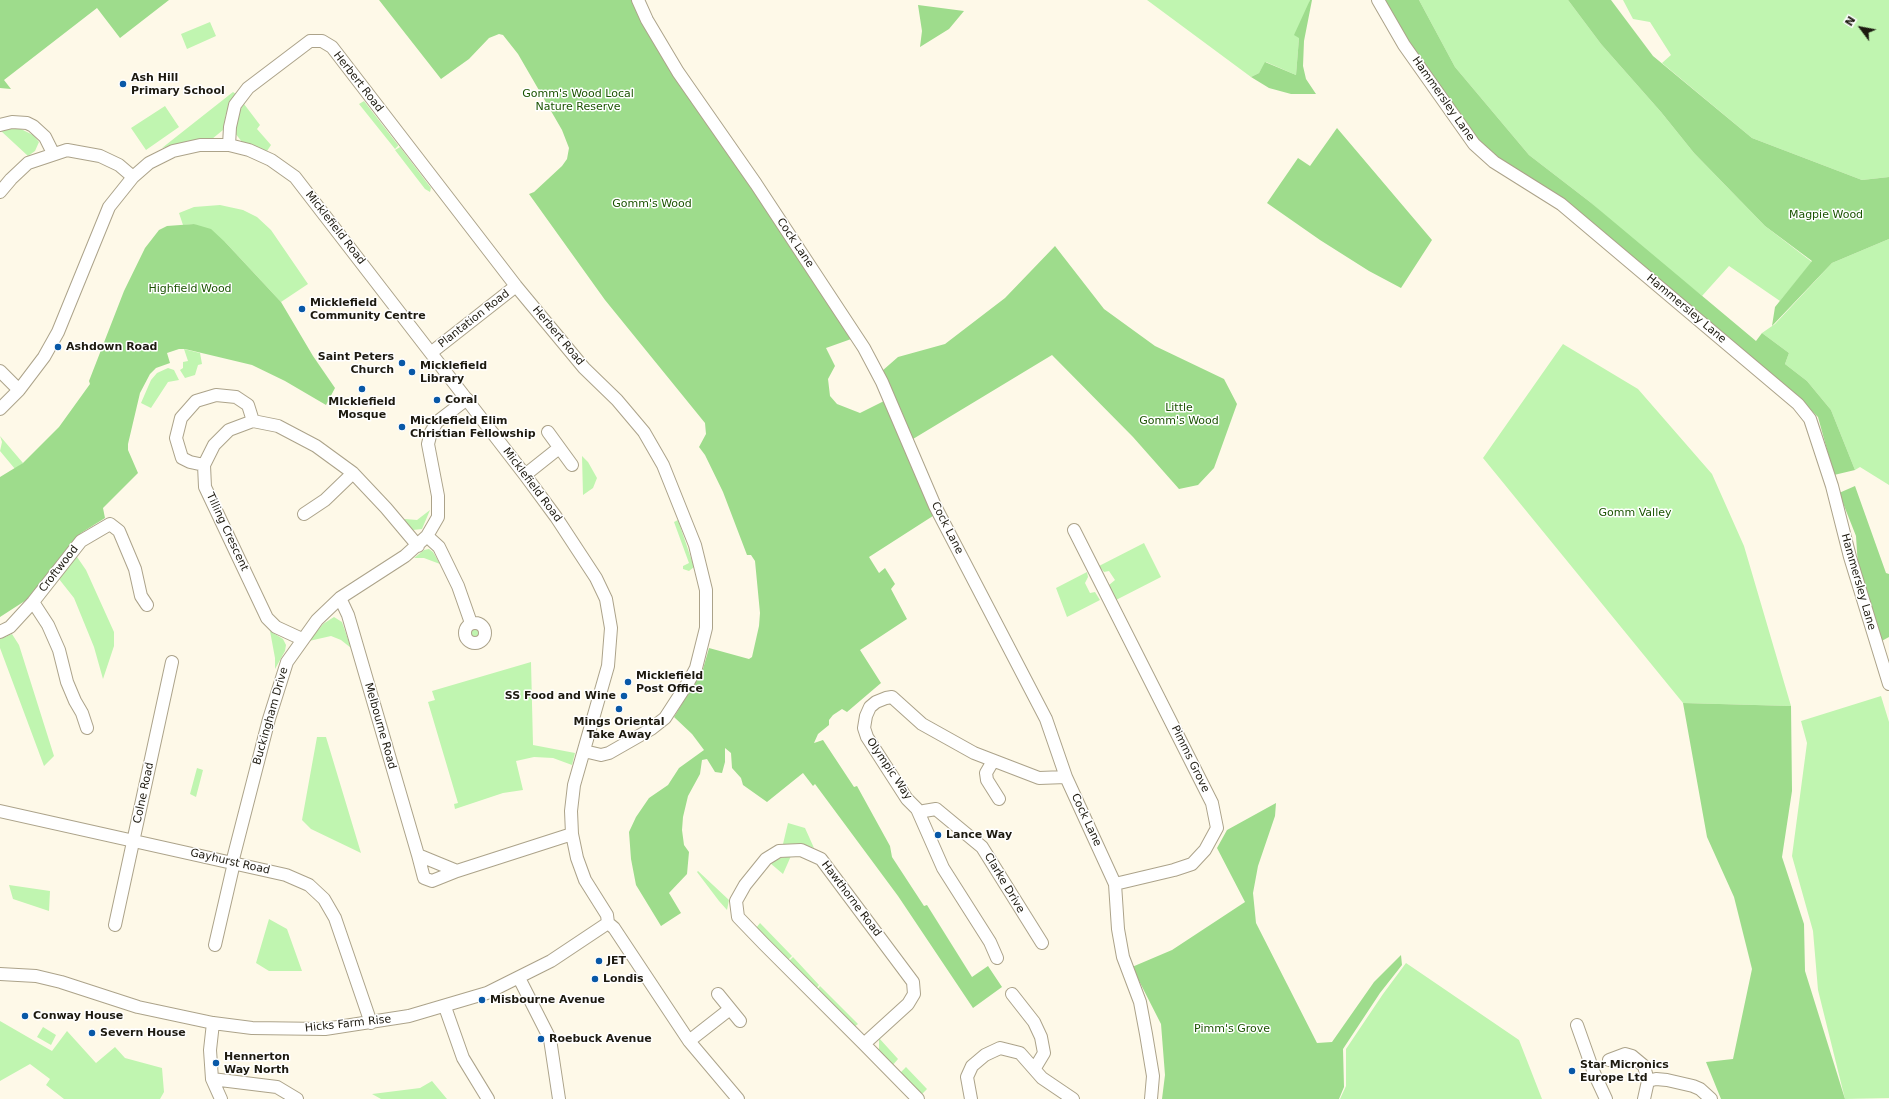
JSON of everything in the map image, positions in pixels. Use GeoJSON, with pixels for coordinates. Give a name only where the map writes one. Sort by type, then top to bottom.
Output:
{"type":"FeatureCollection","features":[{"type":"Feature","properties":{"kind":"street","name":"Cock Lane"},"geometry":{"type":"LineString","coordinates":[[638,0],[647,20],[674,66],[756,184],[864,348],[882,382],[936,506],[1046,719],[1066,777],[1115,884],[1118,929],[1123,956],[1140,1002],[1146,1034],[1153,1076],[1152,1099]]}},
{"type":"Feature","properties":{"kind":"street","name":"Hammersley Lane"},"geometry":{"type":"LineString","coordinates":[[1378,0],[1404,44],[1474,144],[1494,162],[1561,204],[1798,404],[1810,419],[1832,486],[1850,557],[1889,684]]}},
{"type":"Feature","properties":{"kind":"street","name":"Herbert Road"},"geometry":{"type":"LineString","coordinates":[[229,145],[230,128],[235,105],[248,88],[310,41],[322,42],[332,47],[516,286],[584,368],[617,400],[644,432],[663,465],[687,522],[706,590],[707,619],[700,658],[689,681],[669,713],[651,729],[609,753],[601,755],[584,751]]}},
{"type":"Feature","properties":{"kind":"street"},"geometry":{"type":"LineString","coordinates":[[0,125],[12,122],[27,123],[42,134],[53,153]]}},
{"type":"Feature","properties":{"kind":"street","name":"Micklefield Road"},"geometry":{"type":"LineString","coordinates":[[0,409],[19,390],[44,357],[55,338],[109,207],[133,176],[149,163],[173,151],[200,145],[229,145],[248,150],[271,160],[295,177],[432,352],[525,475],[596,578],[606,599],[611,628],[608,666],[574,784],[571,811],[572,834],[585,880],[607,915],[608,923],[614,928],[689,1041],[738,1099]]}},
{"type":"Feature","properties":{"kind":"street"},"geometry":{"type":"LineString","coordinates":[[0,192],[11,178],[28,163],[53,153],[67,150],[100,156],[119,165],[133,176]]}},
{"type":"Feature","properties":{"kind":"street","name":"Plantation Road"},"geometry":{"type":"LineString","coordinates":[[432,352],[516,286]]}},
{"type":"Feature","properties":{"kind":"street"},"geometry":{"type":"LineString","coordinates":[[0,371],[19,390]]}},
{"type":"Feature","properties":{"kind":"street"},"geometry":{"type":"LineString","coordinates":[[204,465],[190,462],[182,458],[176,438],[181,418],[196,401],[216,395],[236,397],[248,405],[253,421],[278,426],[316,446],[352,474],[386,508],[418,546]]}},
{"type":"Feature","properties":{"kind":"street","name":"Buckingham Drive"},"geometry":{"type":"LineString","coordinates":[[215,945],[268,719],[279,682],[287,662],[317,620],[340,598],[405,556],[418,546],[427,536],[438,517],[438,503],[428,444],[431,432],[437,422],[467,399]]}},
{"type":"Feature","properties":{"kind":"street","name":"Tilling Crescent"},"geometry":{"type":"LineString","coordinates":[[253,421],[229,430],[214,445],[204,465],[205,487],[267,618],[276,627],[302,639]]}},
{"type":"Feature","properties":{"kind":"street"},"geometry":{"type":"LineString","coordinates":[[548,432],[572,465]]}},
{"type":"Feature","properties":{"kind":"street"},"geometry":{"type":"LineString","coordinates":[[525,475],[559,448]]}},
{"type":"Feature","properties":{"kind":"street"},"geometry":{"type":"LineString","coordinates":[[304,514],[325,500],[352,474]]}},
{"type":"Feature","properties":{"kind":"street","name":"Croftwood"},"geometry":{"type":"LineString","coordinates":[[0,632],[10,627],[33,602],[81,541],[110,524],[119,531],[135,569],[141,596],[147,605]]}},
{"type":"Feature","properties":{"kind":"street","name":"Pimms Grove"},"geometry":{"type":"LineString","coordinates":[[1074,530],[1212,802],[1217,828],[1205,850],[1192,864],[1174,870],[1115,884]]}},
{"type":"Feature","properties":{"kind":"street"},"geometry":{"type":"LineString","coordinates":[[427,536],[439,547],[458,586],[471,623]]}},
{"type":"Feature","properties":{"kind":"street","name":"Melbourne Road"},"geometry":{"type":"LineString","coordinates":[[340,598],[348,615],[424,878],[432,881],[457,871],[572,834]]}},
{"type":"Feature","properties":{"kind":"street"},"geometry":{"type":"LineString","coordinates":[[33,602],[48,625],[59,650],[67,682],[82,713],[87,728]]}},
{"type":"Feature","properties":{"kind":"street","name":"Colne Road"},"geometry":{"type":"LineString","coordinates":[[115,925],[172,662]]}},
{"type":"Feature","properties":{"kind":"street","name":"Olympic Way"},"geometry":{"type":"LineString","coordinates":[[997,958],[990,942],[943,868],[920,813],[906,799],[866,735],[864,728],[866,716],[870,707],[876,702],[892,697],[922,724],[974,753],[1039,778],[1066,777]]}},
{"type":"Feature","properties":{"kind":"street"},"geometry":{"type":"LineString","coordinates":[[993,761],[986,773],[987,780],[999,799]]}},
{"type":"Feature","properties":{"kind":"street","name":"Clarke Drive"},"geometry":{"type":"LineString","coordinates":[[920,813],[936,809],[982,847],[1042,943]]}},
{"type":"Feature","properties":{"kind":"street","name":"Gayhurst Road"},"geometry":{"type":"LineString","coordinates":[[0,811],[286,875],[309,885],[324,899],[335,918],[371,1023]]}},
{"type":"Feature","properties":{"kind":"street","name":"Hawthorne Road"},"geometry":{"type":"LineString","coordinates":[[864,1044],[908,1004],[914,994],[913,982],[821,859],[801,850],[779,852],[766,859],[745,885],[736,901],[738,917],[918,1099]]}},
{"type":"Feature","properties":{"kind":"street"},"geometry":{"type":"LineString","coordinates":[[418,855],[457,871]]}},
{"type":"Feature","properties":{"kind":"street","name":"Hicks Farm Rise"},"geometry":{"type":"LineString","coordinates":[[0,974],[36,976],[61,982],[138,1007],[213,1023],[288,1029],[325,1029],[409,1016],[445,1007],[487,993],[551,961],[608,923]]}},
{"type":"Feature","properties":{"kind":"street"},"geometry":{"type":"LineString","coordinates":[[519,978],[550,1039],[559,1099]]}},
{"type":"Feature","properties":{"kind":"street"},"geometry":{"type":"LineString","coordinates":[[718,994],[740,1021]]}},
{"type":"Feature","properties":{"kind":"street"},"geometry":{"type":"LineString","coordinates":[[1012,994],[1034,1022],[1041,1037],[1044,1053],[1035,1068]]}},
{"type":"Feature","properties":{"kind":"street"},"geometry":{"type":"LineString","coordinates":[[445,1007],[463,1058],[488,1099]]}},
{"type":"Feature","properties":{"kind":"street"},"geometry":{"type":"LineString","coordinates":[[689,1041],[730,1009]]}},
{"type":"Feature","properties":{"kind":"street"},"geometry":{"type":"LineString","coordinates":[[213,1023],[210,1050],[212,1079],[221,1099]]}},
{"type":"Feature","properties":{"kind":"street"},"geometry":{"type":"LineString","coordinates":[[1577,1025],[1594,1073],[1606,1099]]}},
{"type":"Feature","properties":{"kind":"street"},"geometry":{"type":"LineString","coordinates":[[971,1099],[967,1077],[968,1073],[979,1059],[1000,1048],[1014,1050],[1020,1053],[1035,1068],[1042,1078],[1074,1099]]}},
{"type":"Feature","properties":{"kind":"street"},"geometry":{"type":"LineString","coordinates":[[1609,1060],[1625,1054],[1632,1056],[1644,1066],[1648,1081],[1644,1099]]}},
{"type":"Feature","properties":{"kind":"street"},"geometry":{"type":"LineString","coordinates":[[212,1079],[277,1087],[297,1099]]}},
{"type":"Feature","properties":{"kind":"street"},"geometry":{"type":"LineString","coordinates":[[1648,1081],[1656,1079],[1667,1080],[1693,1086],[1700,1089],[1711,1099]]}},
{"type":"Feature","properties":{"kind":"green space"},"geometry":{"type":"Polygon","coordinates":[[[0,0],[169,0],[120,38],[97,8],[4,80],[11,89],[0,88],[0,0]]]}},
{"type":"Feature","properties":{"kind":"green space","name":"Gomm's Wood"},"geometry":{"type":"Polygon","coordinates":[[[379,0],[636,0],[698,105],[854,338],[826,348],[835,366],[828,379],[830,396],[837,404],[860,413],[888,399],[936,514],[869,557],[879,573],[885,568],[895,584],[891,589],[907,619],[860,650],[881,683],[847,712],[842,709],[833,715],[829,720],[829,725],[818,734],[814,743],[823,740],[854,787],[857,786],[890,846],[892,857],[924,906],[927,905],[972,977],[988,966],[1002,987],[973,1008],[898,896],[815,784],[813,786],[803,773],[767,802],[743,785],[741,778],[732,768],[731,753],[725,748],[725,762],[722,773],[715,772],[707,759],[702,760],[700,774],[688,796],[683,817],[682,830],[684,845],[689,852],[687,874],[669,893],[681,913],[661,926],[636,885],[631,859],[629,832],[636,817],[649,798],[668,785],[679,768],[704,750],[692,734],[674,717],[703,669],[709,648],[749,659],[752,657],[759,626],[760,613],[755,561],[751,555],[747,555],[723,492],[705,455],[699,447],[706,434],[705,423],[605,300],[529,194],[534,192],[562,166],[567,159],[569,148],[562,130],[518,54],[503,35],[499,34],[489,38],[469,59],[441,79],[379,0]]]}},
{"type":"Feature","properties":{"kind":"green space"},"geometry":{"type":"Polygon","coordinates":[[[1147,0],[1310,0],[1299,38],[1296,75],[1266,62],[1259,73],[1251,77],[1147,0]]]}},
{"type":"Feature","properties":{"kind":"green space"},"geometry":{"type":"Polygon","coordinates":[[[1310,0],[1312,0],[1304,41],[1303,66],[1306,79],[1316,94],[1291,94],[1269,88],[1251,77],[1259,73],[1265,62],[1296,75],[1299,38],[1294,35],[1310,0]]]}},
{"type":"Feature","properties":{"kind":"green space"},"geometry":{"type":"Polygon","coordinates":[[[1384,0],[1419,0],[1455,67],[1529,155],[1590,202],[1756,341],[1762,333],[1789,353],[1785,364],[1807,381],[1831,410],[1855,470],[1834,475],[1818,417],[1801,401],[1477,141],[1406,39],[1384,0]]]}},
{"type":"Feature","properties":{"kind":"green space"},"geometry":{"type":"Polygon","coordinates":[[[1419,0],[1568,0],[1601,44],[1661,112],[1694,153],[1765,226],[1812,262],[1780,301],[1729,266],[1702,296],[1632,240],[1590,202],[1529,155],[1455,67],[1419,0]]]}},
{"type":"Feature","properties":{"kind":"green space","name":"Magpie Wood"},"geometry":{"type":"Polygon","coordinates":[[[1568,0],[1611,0],[1653,56],[1752,138],[1862,180],[1889,177],[1889,239],[1832,263],[1772,326],[1775,307],[1812,261],[1765,226],[1694,153],[1661,112],[1601,44],[1568,0]]]}},
{"type":"Feature","properties":{"kind":"green space"},"geometry":{"type":"Polygon","coordinates":[[[1623,0],[1889,0],[1889,177],[1862,180],[1752,138],[1662,63],[1671,55],[1650,22],[1633,19],[1623,0]]]}},
{"type":"Feature","properties":{"kind":"green space"},"geometry":{"type":"Polygon","coordinates":[[[918,5],[964,11],[949,29],[920,47],[922,31],[918,5]]]}},
{"type":"Feature","properties":{"kind":"green space"},"geometry":{"type":"Polygon","coordinates":[[[210,22],[216,36],[187,49],[181,34],[210,22]]]}},
{"type":"Feature","properties":{"kind":"green space"},"geometry":{"type":"Polygon","coordinates":[[[233,92],[236,94],[226,114],[223,130],[212,139],[200,139],[162,148],[233,92]]]}},
{"type":"Feature","properties":{"kind":"green space"},"geometry":{"type":"Polygon","coordinates":[[[364,101],[398,145],[395,149],[359,104],[364,101]]]}},
{"type":"Feature","properties":{"kind":"green space"},"geometry":{"type":"Polygon","coordinates":[[[244,104],[260,125],[257,129],[271,145],[267,151],[242,142],[235,133],[239,112],[244,104]]]}},
{"type":"Feature","properties":{"kind":"green space"},"geometry":{"type":"Polygon","coordinates":[[[165,106],[179,127],[146,150],[131,128],[165,106]]]}},
{"type":"Feature","properties":{"kind":"green space"},"geometry":{"type":"Polygon","coordinates":[[[8,128],[21,129],[33,135],[39,142],[35,151],[28,156],[1,131],[8,128]]]}},
{"type":"Feature","properties":{"kind":"green space"},"geometry":{"type":"Polygon","coordinates":[[[1337,128],[1432,240],[1401,288],[1369,271],[1320,240],[1267,203],[1298,158],[1310,166],[1337,128]]]}},
{"type":"Feature","properties":{"kind":"green space"},"geometry":{"type":"Polygon","coordinates":[[[400,147],[431,188],[430,192],[425,189],[395,150],[400,147]]]}},
{"type":"Feature","properties":{"kind":"green space"},"geometry":{"type":"Polygon","coordinates":[[[220,205],[243,210],[257,217],[271,230],[308,284],[281,302],[226,243],[194,224],[183,225],[179,213],[194,207],[220,205]]]}},
{"type":"Feature","properties":{"kind":"green space","name":"Highfield Wood"},"geometry":{"type":"Polygon","coordinates":[[[194,224],[211,229],[281,302],[313,356],[335,388],[326,405],[285,381],[252,365],[185,349],[179,349],[167,353],[170,363],[156,368],[150,374],[140,393],[128,444],[128,450],[138,473],[103,508],[105,518],[81,533],[31,597],[0,617],[0,477],[23,463],[59,427],[90,384],[89,381],[124,291],[145,248],[159,230],[167,226],[194,224]]]}},
{"type":"Feature","properties":{"kind":"green space"},"geometry":{"type":"Polygon","coordinates":[[[1889,239],[1889,485],[1860,467],[1855,470],[1831,410],[1807,381],[1785,364],[1789,353],[1762,333],[1775,324],[1832,263],[1889,239]]]}},
{"type":"Feature","properties":{"kind":"green space","name":"Little Gomm's Wood"},"geometry":{"type":"Polygon","coordinates":[[[1055,246],[1104,309],[1155,346],[1224,379],[1237,404],[1214,468],[1198,485],[1179,489],[1133,437],[1052,355],[913,439],[882,371],[898,357],[945,344],[1005,298],[1055,246]]]}},
{"type":"Feature","properties":{"kind":"green space","name":"Gomm Valley"},"geometry":{"type":"Polygon","coordinates":[[[1563,344],[1638,389],[1712,474],[1744,546],[1791,706],[1683,703],[1483,458],[1563,344]]]}},
{"type":"Feature","properties":{"kind":"green space"},"geometry":{"type":"Polygon","coordinates":[[[184,349],[200,353],[202,364],[198,365],[195,375],[185,378],[180,370],[183,368],[183,362],[188,361],[184,349]]]}},
{"type":"Feature","properties":{"kind":"green space"},"geometry":{"type":"Polygon","coordinates":[[[168,368],[174,370],[179,380],[168,382],[151,408],[141,403],[151,380],[157,373],[168,368]]]}},
{"type":"Feature","properties":{"kind":"green space"},"geometry":{"type":"Polygon","coordinates":[[[0,436],[23,463],[15,469],[0,451],[2,442],[0,436]]]}},
{"type":"Feature","properties":{"kind":"green space"},"geometry":{"type":"Polygon","coordinates":[[[582,456],[588,462],[597,478],[593,488],[583,495],[582,456]]]}},
{"type":"Feature","properties":{"kind":"green space"},"geometry":{"type":"Polygon","coordinates":[[[1855,486],[1886,573],[1889,574],[1889,637],[1878,643],[1858,567],[1856,536],[1839,493],[1855,486]]]}},
{"type":"Feature","properties":{"kind":"green space"},"geometry":{"type":"Polygon","coordinates":[[[430,510],[422,529],[413,530],[404,521],[405,519],[417,520],[430,510]]]}},
{"type":"Feature","properties":{"kind":"green space"},"geometry":{"type":"Polygon","coordinates":[[[678,520],[694,567],[689,571],[683,569],[683,566],[689,563],[674,522],[678,520]]]}},
{"type":"Feature","properties":{"kind":"green space"},"geometry":{"type":"Polygon","coordinates":[[[1144,543],[1161,577],[1116,600],[1109,585],[1115,580],[1109,571],[1104,572],[1099,566],[1144,543]]]}},
{"type":"Feature","properties":{"kind":"green space"},"geometry":{"type":"Polygon","coordinates":[[[429,549],[433,552],[440,564],[424,558],[414,558],[424,550],[429,549]]]}},
{"type":"Feature","properties":{"kind":"green space"},"geometry":{"type":"Polygon","coordinates":[[[75,554],[86,570],[114,632],[114,646],[103,679],[94,647],[74,598],[59,579],[75,554]]]}},
{"type":"Feature","properties":{"kind":"green space"},"geometry":{"type":"Polygon","coordinates":[[[1087,572],[1088,577],[1085,583],[1090,593],[1095,592],[1100,600],[1067,617],[1056,588],[1087,572]]]}},
{"type":"Feature","properties":{"kind":"green space"},"geometry":{"type":"Polygon","coordinates":[[[334,617],[342,622],[351,648],[341,640],[331,636],[309,641],[323,624],[334,617]]]}},
{"type":"Feature","properties":{"kind":"green space"},"geometry":{"type":"Polygon","coordinates":[[[472,626],[479,631],[480,634],[475,641],[472,642],[465,637],[464,634],[469,627],[472,626]]]}},
{"type":"Feature","properties":{"kind":"green space"},"geometry":{"type":"Polygon","coordinates":[[[270,631],[283,639],[286,645],[285,651],[275,669],[275,658],[270,631]]]}},
{"type":"Feature","properties":{"kind":"green space"},"geometry":{"type":"Polygon","coordinates":[[[12,634],[19,645],[54,756],[44,766],[0,648],[0,639],[12,634]]]}},
{"type":"Feature","properties":{"kind":"green space"},"geometry":{"type":"Polygon","coordinates":[[[531,662],[533,745],[575,753],[572,765],[553,758],[534,757],[516,761],[523,790],[503,793],[455,809],[454,804],[458,803],[428,702],[435,700],[432,691],[531,662]]]}},
{"type":"Feature","properties":{"kind":"green space"},"geometry":{"type":"Polygon","coordinates":[[[1881,696],[1889,722],[1889,1098],[1845,1099],[1818,990],[1813,931],[1792,856],[1807,743],[1801,721],[1881,696]]]}},
{"type":"Feature","properties":{"kind":"green space"},"geometry":{"type":"Polygon","coordinates":[[[1683,703],[1791,706],[1792,791],[1782,857],[1804,924],[1805,971],[1845,1099],[1721,1099],[1706,1062],[1733,1059],[1752,969],[1734,897],[1707,837],[1683,703]]]}},
{"type":"Feature","properties":{"kind":"green space"},"geometry":{"type":"Polygon","coordinates":[[[317,737],[326,737],[361,853],[311,829],[302,820],[317,737]]]}},
{"type":"Feature","properties":{"kind":"green space"},"geometry":{"type":"Polygon","coordinates":[[[197,768],[203,770],[196,797],[190,794],[197,768]]]}},
{"type":"Feature","properties":{"kind":"green space","name":"Pimm's Grove"},"geometry":{"type":"Polygon","coordinates":[[[1276,803],[1275,816],[1258,866],[1253,893],[1256,923],[1317,1043],[1332,1042],[1374,982],[1401,955],[1402,965],[1380,993],[1343,1049],[1344,1087],[1339,1099],[1162,1099],[1165,1075],[1161,1024],[1132,967],[1172,950],[1245,902],[1217,848],[1227,830],[1276,803]]]}},
{"type":"Feature","properties":{"kind":"green space"},"geometry":{"type":"Polygon","coordinates":[[[788,823],[805,828],[814,848],[806,845],[783,844],[788,823]]]}},
{"type":"Feature","properties":{"kind":"green space"},"geometry":{"type":"Polygon","coordinates":[[[791,856],[783,874],[770,863],[781,858],[791,856]]]}},
{"type":"Feature","properties":{"kind":"green space"},"geometry":{"type":"Polygon","coordinates":[[[698,871],[729,900],[727,910],[697,872],[698,871]]]}},
{"type":"Feature","properties":{"kind":"green space"},"geometry":{"type":"Polygon","coordinates":[[[9,885],[50,891],[49,911],[13,899],[9,885]]]}},
{"type":"Feature","properties":{"kind":"green space"},"geometry":{"type":"Polygon","coordinates":[[[269,919],[287,929],[302,971],[269,971],[256,963],[269,919]]]}},
{"type":"Feature","properties":{"kind":"green space"},"geometry":{"type":"Polygon","coordinates":[[[760,923],[792,956],[788,960],[756,928],[760,923]]]}},
{"type":"Feature","properties":{"kind":"green space"},"geometry":{"type":"Polygon","coordinates":[[[793,957],[819,985],[816,989],[789,961],[793,957]]]}},
{"type":"Feature","properties":{"kind":"green space"},"geometry":{"type":"Polygon","coordinates":[[[1406,963],[1519,1040],[1542,1099],[1340,1099],[1346,1086],[1346,1049],[1406,963]]]}},
{"type":"Feature","properties":{"kind":"green space"},"geometry":{"type":"Polygon","coordinates":[[[820,986],[858,1024],[854,1027],[817,990],[820,986]]]}},
{"type":"Feature","properties":{"kind":"green space"},"geometry":{"type":"Polygon","coordinates":[[[0,1021],[52,1051],[67,1031],[96,1063],[115,1047],[125,1058],[162,1068],[164,1092],[160,1099],[64,1099],[46,1085],[50,1079],[30,1064],[0,1081],[0,1021]]]}},
{"type":"Feature","properties":{"kind":"green space"},"geometry":{"type":"Polygon","coordinates":[[[43,1027],[56,1035],[51,1045],[37,1037],[43,1027]]]}},
{"type":"Feature","properties":{"kind":"green space"},"geometry":{"type":"Polygon","coordinates":[[[879,1038],[898,1059],[892,1066],[879,1052],[879,1038]]]}},
{"type":"Feature","properties":{"kind":"green space"},"geometry":{"type":"Polygon","coordinates":[[[906,1067],[927,1089],[921,1095],[900,1073],[906,1067]]]}},
{"type":"Feature","properties":{"kind":"green space"},"geometry":{"type":"Polygon","coordinates":[[[432,1081],[447,1099],[381,1099],[372,1094],[420,1088],[432,1081]]]}},
{"type":"Feature","properties":{"kind":"place","name":"Ash Hill Primary School"},"geometry":{"type":"Point","coordinates":[123,84]}},
{"type":"Feature","properties":{"kind":"place","name":"Micklefield Community Centre"},"geometry":{"type":"Point","coordinates":[302,309]}},
{"type":"Feature","properties":{"kind":"place","name":"Ashdown Road"},"geometry":{"type":"Point","coordinates":[58,347]}},
{"type":"Feature","properties":{"kind":"place","name":"Saint Peters Church"},"geometry":{"type":"Point","coordinates":[402,363]}},
{"type":"Feature","properties":{"kind":"place","name":"Micklefield Library"},"geometry":{"type":"Point","coordinates":[412,372]}},
{"type":"Feature","properties":{"kind":"place","name":"MIcklefield Mosque"},"geometry":{"type":"Point","coordinates":[362,389]}},
{"type":"Feature","properties":{"kind":"place","name":"Coral"},"geometry":{"type":"Point","coordinates":[437,400]}},
{"type":"Feature","properties":{"kind":"place","name":"Micklefield Elim Christian Fellowship"},"geometry":{"type":"Point","coordinates":[402,427]}},
{"type":"Feature","properties":{"kind":"place","name":"Micklefield Post Office"},"geometry":{"type":"Point","coordinates":[628,682]}},
{"type":"Feature","properties":{"kind":"place","name":"SS Food and Wine"},"geometry":{"type":"Point","coordinates":[624,696]}},
{"type":"Feature","properties":{"kind":"place","name":"Mings Oriental Take Away"},"geometry":{"type":"Point","coordinates":[619,709]}},
{"type":"Feature","properties":{"kind":"place","name":"Lance Way"},"geometry":{"type":"Point","coordinates":[938,835]}},
{"type":"Feature","properties":{"kind":"place","name":"JET"},"geometry":{"type":"Point","coordinates":[599,961]}},
{"type":"Feature","properties":{"kind":"place","name":"Londis"},"geometry":{"type":"Point","coordinates":[595,979]}},
{"type":"Feature","properties":{"kind":"place","name":"Misbourne Avenue"},"geometry":{"type":"Point","coordinates":[482,1000]}},
{"type":"Feature","properties":{"kind":"place","name":"Conway House"},"geometry":{"type":"Point","coordinates":[25,1016]}},
{"type":"Feature","properties":{"kind":"place","name":"Severn House"},"geometry":{"type":"Point","coordinates":[92,1033]}},
{"type":"Feature","properties":{"kind":"place","name":"Roebuck Avenue"},"geometry":{"type":"Point","coordinates":[541,1039]}},
{"type":"Feature","properties":{"kind":"place","name":"Hennerton Way North"},"geometry":{"type":"Point","coordinates":[216,1063]}},
{"type":"Feature","properties":{"kind":"place","name":"Star Micronics Europe Ltd"},"geometry":{"type":"Point","coordinates":[1572,1071]}},
{"type":"Feature","properties":{"kind":"park label","name":"Gomm's Wood Local Nature Reserve"},"geometry":{"type":"Point","coordinates":[578,100]}}]}
